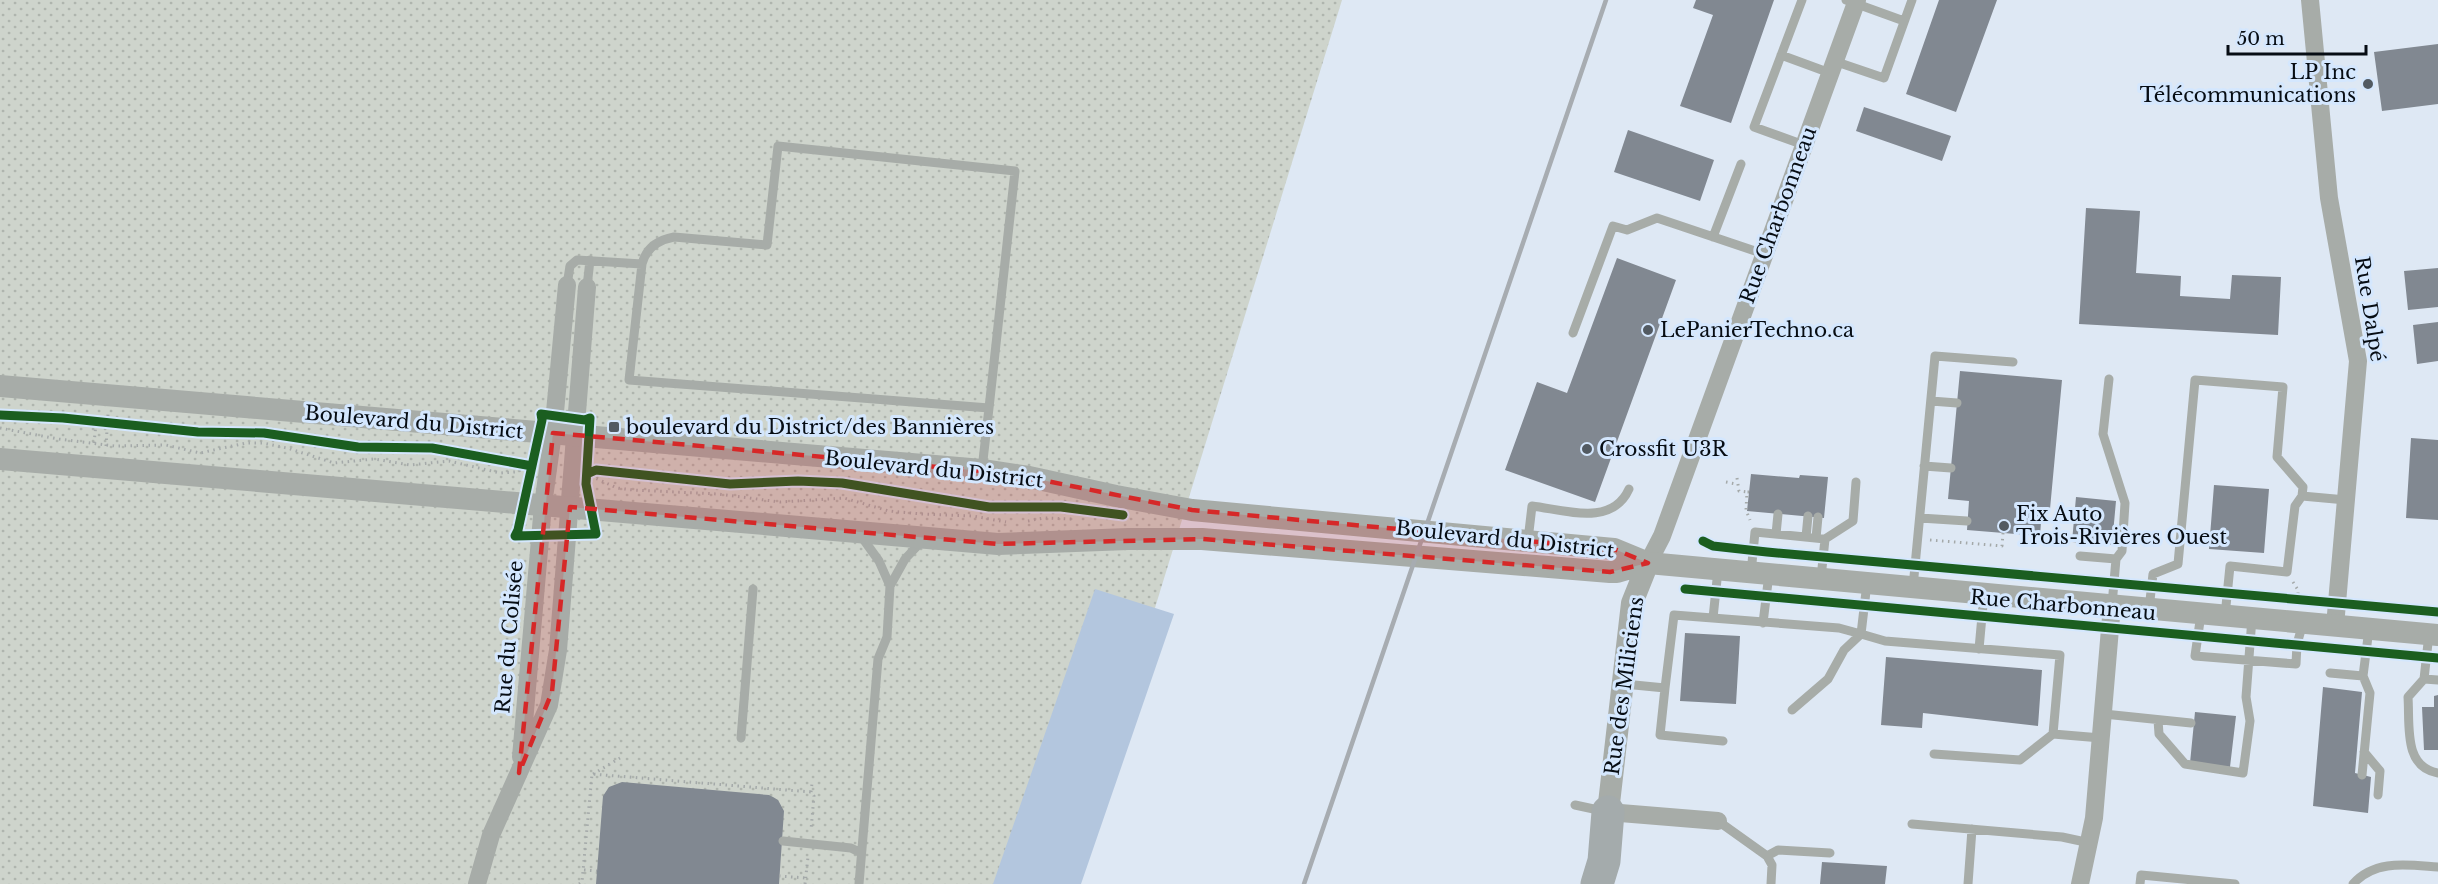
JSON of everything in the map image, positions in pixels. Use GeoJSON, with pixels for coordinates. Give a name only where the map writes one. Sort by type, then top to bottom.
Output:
{"type":"FeatureCollection","features":[{"type":"Feature","properties":{"kind":"highway"},"geometry":{"type":"LineString","coordinates":[[1597,884],[1604,861],[1608,812]]}},
{"type":"Feature","properties":{"kind":"street","name":"Rue Dalpé"},"geometry":{"type":"LineString","coordinates":[[2310,0],[2329,198],[2358,361],[2335,626]]}},
{"type":"Feature","properties":{"kind":"street","name":"Rue Charbonneau"},"geometry":{"type":"LineString","coordinates":[[1853,1],[1832,67],[1662,536],[1648,563],[2434,635]]}},
{"type":"Feature","properties":{"kind":"street"},"geometry":{"type":"LineString","coordinates":[[564,434],[567,285]]}},
{"type":"Feature","properties":{"kind":"street"},"geometry":{"type":"LineString","coordinates":[[564,434],[587,287]]}},
{"type":"Feature","properties":{"kind":"street","name":"Boulevard du District"},"geometry":{"type":"LineString","coordinates":[[0,386],[982,471],[1029,477],[1192,510],[1621,550],[1648,563]]}},
{"type":"Feature","properties":{"kind":"street","name":"Rue du Colisée"},"geometry":{"type":"LineString","coordinates":[[477,884],[491,835],[519,773],[552,692],[584,475],[564,434],[540,467],[533,504],[519,773]]}},
{"type":"Feature","properties":{"kind":"street","name":"Boulevard du District"},"geometry":{"type":"LineString","coordinates":[[0,459],[1016,544],[1104,539],[1202,539],[1610,572],[1648,563]]}},
{"type":"Feature","properties":{"kind":"street","name":"Rue des Miliciens"},"geometry":{"type":"LineString","coordinates":[[1608,812],[1621,684],[1634,595],[1648,563]]}},
{"type":"Feature","properties":{"kind":"street"},"geometry":{"type":"LineString","coordinates":[[2080,884],[2090,843],[2104,714],[2112,605]]}},
{"type":"Feature","properties":{"kind":"street"},"geometry":{"type":"LineString","coordinates":[[1608,812],[1718,821]]}},
{"type":"Feature","properties":{"kind":"lane"},"geometry":{"type":"LineString","coordinates":[[1802,0],[1754,127],[1804,145]]}},
{"type":"Feature","properties":{"kind":"lane"},"geometry":{"type":"LineString","coordinates":[[1781,55],[1884,78],[1912,0]]}},
{"type":"Feature","properties":{"kind":"lane"},"geometry":{"type":"LineString","coordinates":[[1853,1],[1904,21]]}},
{"type":"Feature","properties":{"kind":"lane"},"geometry":{"type":"LineString","coordinates":[[982,471],[989,408],[1014,171],[778,146],[767,245],[674,237],[663,240],[650,248],[642,264],[629,380],[989,408]]}},
{"type":"Feature","properties":{"kind":"lane"},"geometry":{"type":"LineString","coordinates":[[1713,237],[1741,164]]}},
{"type":"Feature","properties":{"kind":"lane"},"geometry":{"type":"LineString","coordinates":[[1573,333],[1613,226],[1627,230],[1657,218],[1764,254]]}},
{"type":"Feature","properties":{"kind":"lane"},"geometry":{"type":"LineString","coordinates":[[567,285],[572,263],[578,260],[642,264]]}},
{"type":"Feature","properties":{"kind":"lane"},"geometry":{"type":"LineString","coordinates":[[587,287],[590,260]]}},
{"type":"Feature","properties":{"kind":"lane"},"geometry":{"type":"LineString","coordinates":[[1914,587],[1935,356],[2013,362]]}},
{"type":"Feature","properties":{"kind":"lane"},"geometry":{"type":"LineString","coordinates":[[2109,379],[2103,434],[2125,503],[2122,551],[2116,559],[2112,605]]}},
{"type":"Feature","properties":{"kind":"lane"},"geometry":{"type":"LineString","coordinates":[[2149,609],[2152,574],[2178,564],[2195,380],[2283,387],[2277,457],[2303,487],[2302,496],[2295,506],[2287,572],[2230,566],[2225,616]]}},
{"type":"Feature","properties":{"kind":"lane"},"geometry":{"type":"LineString","coordinates":[[1930,401],[1957,403]]}},
{"type":"Feature","properties":{"kind":"lane"},"geometry":{"type":"LineString","coordinates":[[1924,466],[1951,468]]}},
{"type":"Feature","properties":{"kind":"lane"},"geometry":{"type":"LineString","coordinates":[[1763,623],[1755,532],[1821,539],[1853,520],[1856,482]]}},
{"type":"Feature","properties":{"kind":"lane"},"geometry":{"type":"LineString","coordinates":[[1528,540],[1532,506],[1598,514],[1610,511],[1620,504],[1629,489]]}},
{"type":"Feature","properties":{"kind":"lane"},"geometry":{"type":"LineString","coordinates":[[2302,496],[2346,500]]}},
{"type":"Feature","properties":{"kind":"lane"},"geometry":{"type":"LineString","coordinates":[[1776,534],[1778,514]]}},
{"type":"Feature","properties":{"kind":"lane"},"geometry":{"type":"LineString","coordinates":[[1806,537],[1813,517],[1821,539],[1821,579]]}},
{"type":"Feature","properties":{"kind":"lane"},"geometry":{"type":"LineString","coordinates":[[1920,518],[1967,521]]}},
{"type":"Feature","properties":{"kind":"lane"},"geometry":{"type":"LineString","coordinates":[[857,532],[879,561],[890,586]]}},
{"type":"Feature","properties":{"kind":"lane"},"geometry":{"type":"LineString","coordinates":[[859,884],[878,660],[887,637],[890,586],[905,559],[926,537]]}},
{"type":"Feature","properties":{"kind":"lane"},"geometry":{"type":"LineString","coordinates":[[2080,556],[2116,559]]}},
{"type":"Feature","properties":{"kind":"lane"},"geometry":{"type":"LineString","coordinates":[[1713,618],[1718,570]]}},
{"type":"Feature","properties":{"kind":"lane"},"geometry":{"type":"LineString","coordinates":[[1792,710],[1828,679],[1844,650],[1861,634],[1867,583]]}},
{"type":"Feature","properties":{"kind":"lane"},"geometry":{"type":"LineString","coordinates":[[741,738],[753,589]]}},
{"type":"Feature","properties":{"kind":"lane"},"geometry":{"type":"LineString","coordinates":[[1979,649],[1984,594]]}},
{"type":"Feature","properties":{"kind":"lane"},"geometry":{"type":"LineString","coordinates":[[2201,614],[2195,656],[2247,661],[2296,664],[2297,644],[2303,623]]}},
{"type":"Feature","properties":{"kind":"lane"},"geometry":{"type":"LineString","coordinates":[[1723,741],[1660,735],[1674,615],[1839,628],[1885,641],[2060,655],[2053,734]]}},
{"type":"Feature","properties":{"kind":"lane"},"geometry":{"type":"LineString","coordinates":[[2158,720],[2159,734],[2185,764],[2242,773],[2250,721],[2246,697],[2252,618]]}},
{"type":"Feature","properties":{"kind":"lane"},"geometry":{"type":"LineString","coordinates":[[2362,775],[2370,693],[2363,676],[2369,629]]}},
{"type":"Feature","properties":{"kind":"lane"},"geometry":{"type":"LineString","coordinates":[[2434,635],[2424,679],[2408,697],[2412,748],[2418,764],[2424,769],[2438,773]]}},
{"type":"Feature","properties":{"kind":"lane"},"geometry":{"type":"LineString","coordinates":[[2330,674],[2363,676]]}},
{"type":"Feature","properties":{"kind":"lane"},"geometry":{"type":"LineString","coordinates":[[2424,679],[2438,680]]}},
{"type":"Feature","properties":{"kind":"lane"},"geometry":{"type":"LineString","coordinates":[[1621,684],[1665,688]]}},
{"type":"Feature","properties":{"kind":"lane"},"geometry":{"type":"LineString","coordinates":[[2104,714],[2191,723]]}},
{"type":"Feature","properties":{"kind":"lane"},"geometry":{"type":"LineString","coordinates":[[1934,754],[2020,760],[2053,734],[2101,738]]}},
{"type":"Feature","properties":{"kind":"lane"},"geometry":{"type":"LineString","coordinates":[[2364,752],[2380,771],[2378,795]]}},
{"type":"Feature","properties":{"kind":"lane"},"geometry":{"type":"LineString","coordinates":[[1575,805],[1608,812]]}},
{"type":"Feature","properties":{"kind":"lane"},"geometry":{"type":"LineString","coordinates":[[1718,821],[1767,856],[1772,865],[1772,884]]}},
{"type":"Feature","properties":{"kind":"lane"},"geometry":{"type":"LineString","coordinates":[[1912,824],[2062,837],[2090,843]]}},
{"type":"Feature","properties":{"kind":"lane"},"geometry":{"type":"LineString","coordinates":[[1968,884],[1972,829]]}},
{"type":"Feature","properties":{"kind":"lane"},"geometry":{"type":"LineString","coordinates":[[783,841],[852,848],[861,853]]}},
{"type":"Feature","properties":{"kind":"lane"},"geometry":{"type":"LineString","coordinates":[[1767,856],[1778,850],[1830,853]]}},
{"type":"Feature","properties":{"kind":"lane"},"geometry":{"type":"LineString","coordinates":[[2353,884],[2363,874],[2390,865],[2438,867]]}},
{"type":"Feature","properties":{"kind":"lane"},"geometry":{"type":"LineString","coordinates":[[2140,884],[2141,875],[2235,884]]}},
{"type":"Feature","properties":{"kind":"path"},"geometry":{"type":"LineString","coordinates":[[93,453],[97,408]]}},
{"type":"Feature","properties":{"kind":"path"},"geometry":{"type":"LineString","coordinates":[[105,455],[109,409]]}},
{"type":"Feature","properties":{"kind":"path"},"geometry":{"type":"LineString","coordinates":[[83,420],[122,423]]}},
{"type":"Feature","properties":{"kind":"path"},"geometry":{"type":"LineString","coordinates":[[0,428],[106,445],[161,444],[203,453],[257,443],[280,446],[334,463],[374,459],[410,465],[449,461],[500,473],[540,467]]}},
{"type":"Feature","properties":{"kind":"path"},"geometry":{"type":"LineString","coordinates":[[246,432],[270,434]]}},
{"type":"Feature","properties":{"kind":"path"},"geometry":{"type":"LineString","coordinates":[[533,504],[540,467],[564,434],[584,475],[580,508]]}},
{"type":"Feature","properties":{"kind":"path"},"geometry":{"type":"LineString","coordinates":[[516,462],[540,467]]}},
{"type":"Feature","properties":{"kind":"path"},"geometry":{"type":"LineString","coordinates":[[584,475],[596,470],[606,471]]}},
{"type":"Feature","properties":{"kind":"path"},"geometry":{"type":"LineString","coordinates":[[584,475],[617,488],[633,490],[718,494],[787,503],[844,498],[889,511],[973,516],[1010,522]]}},
{"type":"Feature","properties":{"kind":"path"},"geometry":{"type":"LineString","coordinates":[[1736,484],[1737,478]]}},
{"type":"Feature","properties":{"kind":"path"},"geometry":{"type":"LineString","coordinates":[[1726,482],[1739,484],[1739,491],[1748,492],[1746,510]]}},
{"type":"Feature","properties":{"kind":"path"},"geometry":{"type":"LineString","coordinates":[[1025,522],[1044,518],[1076,519]]}},
{"type":"Feature","properties":{"kind":"path"},"geometry":{"type":"LineString","coordinates":[[1918,539],[2002,546],[2003,533]]}},
{"type":"Feature","properties":{"kind":"path"},"geometry":{"type":"LineString","coordinates":[[2288,598],[2298,595],[2337,603]]}},
{"type":"Feature","properties":{"kind":"path"},"geometry":{"type":"LineString","coordinates":[[592,774],[620,758]]}},
{"type":"Feature","properties":{"kind":"path"},"geometry":{"type":"LineString","coordinates":[[592,774],[811,792]]}},
{"type":"Feature","properties":{"kind":"path"},"geometry":{"type":"LineString","coordinates":[[579,884],[582,882],[592,774]]}},
{"type":"Feature","properties":{"kind":"path"},"geometry":{"type":"LineString","coordinates":[[811,835],[814,796],[811,792],[812,783]]}},
{"type":"Feature","properties":{"kind":"path"},"geometry":{"type":"LineString","coordinates":[[805,884],[808,856]]}},
{"type":"Feature","properties":{"kind":"path"},"geometry":{"type":"LineString","coordinates":[[583,870],[597,872]]}},
{"type":"Feature","properties":{"kind":"path"},"geometry":{"type":"LineString","coordinates":[[779,876],[806,878]]}},
{"type":"Feature","properties":{"kind":"highlighted area"},"geometry":{"type":"Polygon","coordinates":[[[553,433],[1006,473],[1192,510],[1614,549],[1648,563],[1610,572],[1202,539],[998,544],[570,507],[552,692],[519,773],[553,433]]]}},
{"type":"Feature","properties":{"kind":"shaded area"},"geometry":{"type":"Polygon","coordinates":[[[0,0],[1342,0],[1070,884],[0,884],[0,0]]]}},
{"type":"Feature","properties":{"kind":"water"},"geometry":{"type":"Polygon","coordinates":[[[1095,589],[1174,614],[1081,884],[993,884],[1095,589]]]}},
{"type":"Feature","properties":{"kind":"building"},"geometry":{"type":"Polygon","coordinates":[[[1696,0],[1774,0],[1731,123],[1680,106],[1713,15],[1693,8],[1696,0]]]}},
{"type":"Feature","properties":{"kind":"building"},"geometry":{"type":"Polygon","coordinates":[[[1939,0],[1997,0],[1956,112],[1906,94],[1939,0]]]}},
{"type":"Feature","properties":{"kind":"building"},"geometry":{"type":"Polygon","coordinates":[[[2438,44],[2438,104],[2382,111],[2374,52],[2438,44]]]}},
{"type":"Feature","properties":{"kind":"building"},"geometry":{"type":"Polygon","coordinates":[[[1864,107],[1951,136],[1942,161],[1856,131],[1864,107]]]}},
{"type":"Feature","properties":{"kind":"building"},"geometry":{"type":"Polygon","coordinates":[[[1628,130],[1714,160],[1700,201],[1614,172],[1628,130]]]}},
{"type":"Feature","properties":{"kind":"building"},"geometry":{"type":"Polygon","coordinates":[[[2086,208],[2140,211],[2136,273],[2181,276],[2180,296],[2230,299],[2232,275],[2281,277],[2278,335],[2079,324],[2086,208]]]}},
{"type":"Feature","properties":{"kind":"building"},"geometry":{"type":"Polygon","coordinates":[[[1617,258],[1676,280],[1595,502],[1505,470],[1537,382],[1567,393],[1617,258]]]}},
{"type":"Feature","properties":{"kind":"building"},"geometry":{"type":"Polygon","coordinates":[[[2438,268],[2438,307],[2408,310],[2404,271],[2438,268]]]}},
{"type":"Feature","properties":{"kind":"building"},"geometry":{"type":"Polygon","coordinates":[[[2438,322],[2438,361],[2417,364],[2413,325],[2438,322]]]}},
{"type":"Feature","properties":{"kind":"building"},"geometry":{"type":"Polygon","coordinates":[[[1960,371],[2062,380],[2050,509],[2042,508],[2040,536],[1967,530],[1969,501],[1948,499],[1960,371]]]}},
{"type":"Feature","properties":{"kind":"building"},"geometry":{"type":"Polygon","coordinates":[[[2411,438],[2438,440],[2438,520],[2406,518],[2411,438]]]}},
{"type":"Feature","properties":{"kind":"building"},"geometry":{"type":"Polygon","coordinates":[[[1751,474],[1799,478],[1800,475],[1828,477],[1824,518],[1747,511],[1751,474]]]}},
{"type":"Feature","properties":{"kind":"building"},"geometry":{"type":"Polygon","coordinates":[[[2214,485],[2269,489],[2264,553],[2209,549],[2214,485]]]}},
{"type":"Feature","properties":{"kind":"building"},"geometry":{"type":"Polygon","coordinates":[[[2076,497],[2116,501],[2112,545],[2072,542],[2076,497]]]}},
{"type":"Feature","properties":{"kind":"building"},"geometry":{"type":"Polygon","coordinates":[[[1685,633],[1740,636],[1736,704],[1680,701],[1685,633]]]}},
{"type":"Feature","properties":{"kind":"building"},"geometry":{"type":"Polygon","coordinates":[[[1886,657],[2042,670],[2038,726],[1923,713],[1922,728],[1881,725],[1886,657]]]}},
{"type":"Feature","properties":{"kind":"building"},"geometry":{"type":"Polygon","coordinates":[[[2323,687],[2362,692],[2355,773],[2371,777],[2368,813],[2313,806],[2323,687]]]}},
{"type":"Feature","properties":{"kind":"building"},"geometry":{"type":"Polygon","coordinates":[[[2438,695],[2438,750],[2424,750],[2422,707],[2434,707],[2434,696],[2438,695]]]}},
{"type":"Feature","properties":{"kind":"building"},"geometry":{"type":"Polygon","coordinates":[[[2195,712],[2236,716],[2230,767],[2190,763],[2195,712]]]}},
{"type":"Feature","properties":{"kind":"building"},"geometry":{"type":"Polygon","coordinates":[[[622,782],[769,795],[778,800],[784,811],[779,884],[596,884],[603,796],[609,787],[622,782]]]}},
{"type":"Feature","properties":{"kind":"building"},"geometry":{"type":"Polygon","coordinates":[[[1822,862],[1887,866],[1885,884],[1820,884],[1822,862]]]}},
{"type":"Feature","properties":{"kind":"railway"},"geometry":{"type":"LineString","coordinates":[[1304,884],[1606,0]]}},
{"type":"Feature","properties":{"kind":"cycle path"},"geometry":{"type":"LineString","coordinates":[[541,414],[585,420],[590,418],[586,484],[596,534],[515,536],[542,420],[541,414]]}},
{"type":"Feature","properties":{"kind":"cycle path"},"geometry":{"type":"LineString","coordinates":[[0,415],[63,418],[198,432],[264,433],[358,447],[432,448],[532,466]]}},
{"type":"Feature","properties":{"kind":"cycle path"},"geometry":{"type":"LineString","coordinates":[[587,474],[596,470],[730,484],[798,481],[842,483],[989,507],[1061,507],[1123,515]]}},
{"type":"Feature","properties":{"kind":"cycle path"},"geometry":{"type":"LineString","coordinates":[[1703,541],[1713,546],[1767,552],[2438,612]]}},
{"type":"Feature","properties":{"kind":"cycle path"},"geometry":{"type":"LineString","coordinates":[[1685,589],[2438,658]]}},
{"type":"Feature","properties":{"kind":"place","name":"LP Inc Télécommunications"},"geometry":{"type":"Point","coordinates":[2368,84]}},
{"type":"Feature","properties":{"kind":"place","name":"LePanierTechno.ca"},"geometry":{"type":"Point","coordinates":[1648,330]}},
{"type":"Feature","properties":{"kind":"place","name":"boulevard du District/des Bannières"},"geometry":{"type":"Point","coordinates":[614,427]}},
{"type":"Feature","properties":{"kind":"place","name":"Crossfit U3R"},"geometry":{"type":"Point","coordinates":[1587,449]}},
{"type":"Feature","properties":{"kind":"place","name":"Fix Auto Trois-Rivières Ouest"},"geometry":{"type":"Point","coordinates":[2004,526]}}]}
